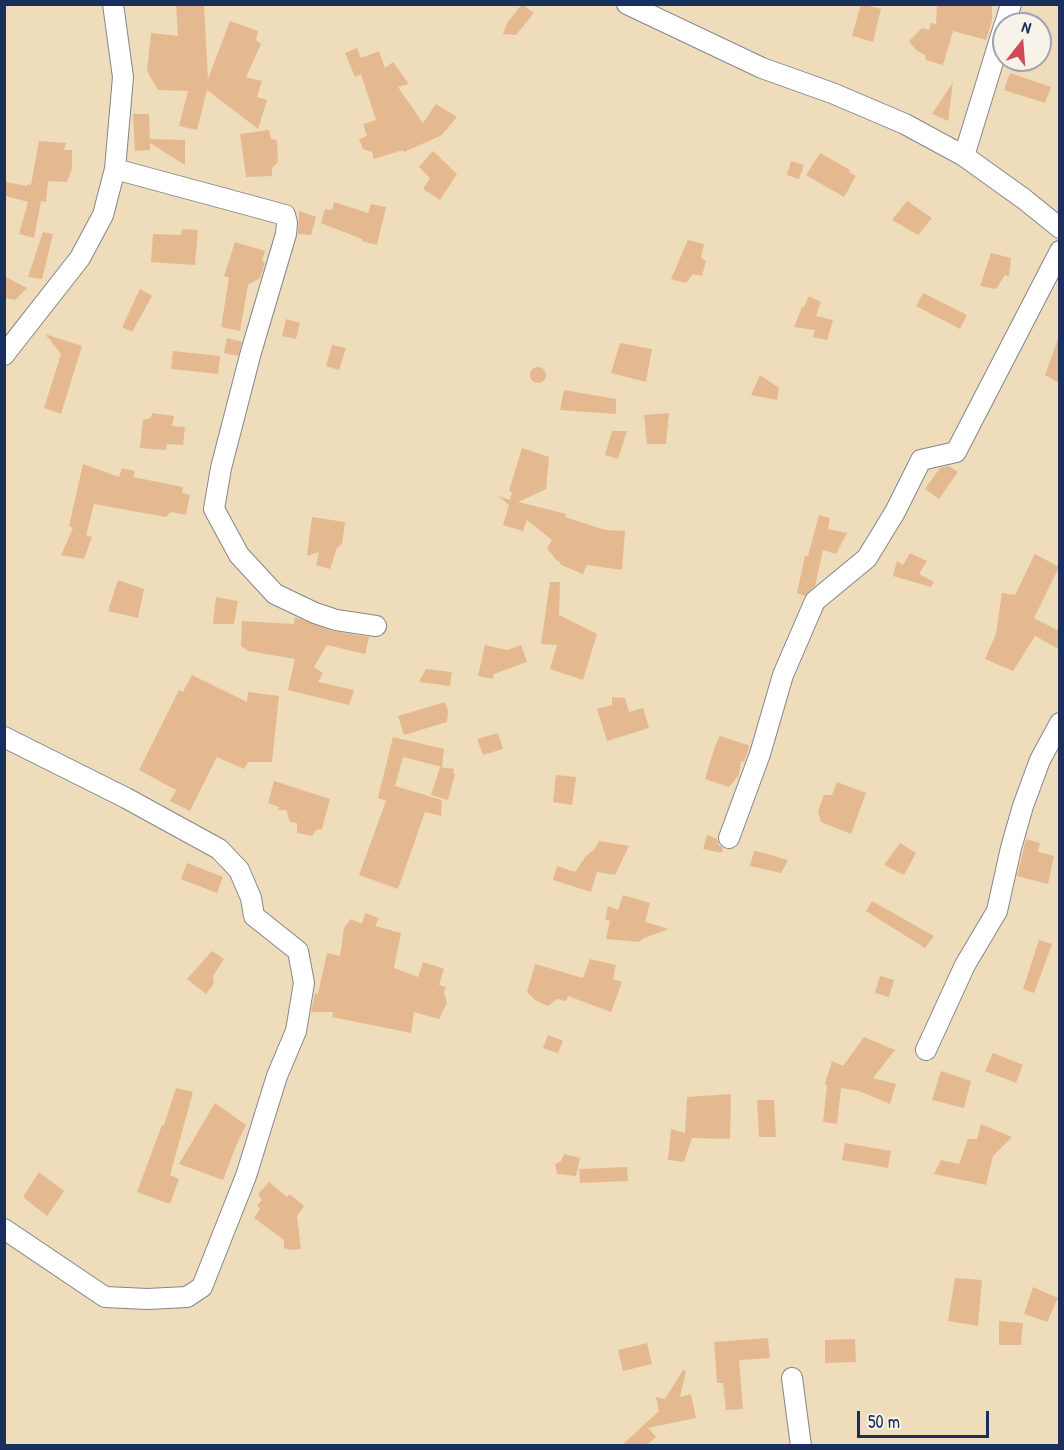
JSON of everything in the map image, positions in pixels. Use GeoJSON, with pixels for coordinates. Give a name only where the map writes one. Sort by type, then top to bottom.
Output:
{"type":"FeatureCollection","features":[{"type":"Feature","properties":{"kind":"street"},"geometry":{"type":"LineString","coordinates":[[4,355],[80,258],[103,215],[115,169],[123,77],[113,4]]}},
{"type":"Feature","properties":{"kind":"street"},"geometry":{"type":"LineString","coordinates":[[627,4],[762,68],[832,93],[904,124],[964,156],[1024,199],[1059,228]]}},
{"type":"Feature","properties":{"kind":"street"},"geometry":{"type":"LineString","coordinates":[[964,156],[992,64]]}},
{"type":"Feature","properties":{"kind":"street"},"geometry":{"type":"LineString","coordinates":[[115,169],[285,215],[286,234],[251,352],[221,468],[214,508],[239,555],[275,594],[326,617],[376,626]]}},
{"type":"Feature","properties":{"kind":"street"},"geometry":{"type":"LineString","coordinates":[[729,838],[760,754],[783,675],[815,601],[867,558],[895,512],[921,460],[956,452],[1059,251]]}},
{"type":"Feature","properties":{"kind":"street"},"geometry":{"type":"LineString","coordinates":[[926,1050],[965,965],[998,911],[1011,848],[1023,806],[1040,760],[1059,723]]}},
{"type":"Feature","properties":{"kind":"street"},"geometry":{"type":"LineString","coordinates":[[4,737],[126,798],[219,849],[239,870],[254,916],[298,951],[304,983],[296,1031],[277,1076],[246,1176],[202,1287],[187,1297],[147,1299],[105,1297],[4,1229]]}},
{"type":"Feature","properties":{"kind":"street"},"geometry":{"type":"LineString","coordinates":[[792,1378],[801,1446]]}},
{"type":"Feature","properties":{"kind":"building"},"geometry":{"type":"Polygon","coordinates":[[[176,4],[204,4],[208,79],[230,21],[258,31],[256,40],[261,44],[246,77],[262,81],[257,97],[267,100],[258,129],[207,90],[197,130],[179,126],[188,91],[158,90],[147,71],[151,33],[178,36],[176,4]]]}},
{"type":"Feature","properties":{"kind":"building"},"geometry":{"type":"Polygon","coordinates":[[[522,4],[534,13],[516,35],[503,34],[507,23],[522,4]]]}},
{"type":"Feature","properties":{"kind":"building"},"geometry":{"type":"Polygon","coordinates":[[[861,4],[881,9],[873,42],[852,36],[861,4]]]}},
{"type":"Feature","properties":{"kind":"building"},"geometry":{"type":"Polygon","coordinates":[[[937,4],[992,4],[992,21],[986,40],[953,31],[943,65],[926,60],[925,55],[916,50],[909,41],[922,28],[929,30],[931,23],[936,24],[937,4]]]}},
{"type":"Feature","properties":{"kind":"building"},"geometry":{"type":"Polygon","coordinates":[[[357,48],[361,58],[379,51],[385,68],[393,62],[409,84],[398,87],[423,123],[436,104],[457,117],[442,135],[404,152],[403,150],[374,159],[372,152],[363,149],[359,139],[367,136],[363,124],[376,120],[361,74],[355,77],[345,53],[357,48]]]}},
{"type":"Feature","properties":{"kind":"building"},"geometry":{"type":"Polygon","coordinates":[[[1010,73],[1051,87],[1045,103],[1004,90],[1010,73]]]}},
{"type":"Feature","properties":{"kind":"building"},"geometry":{"type":"Polygon","coordinates":[[[953,82],[948,121],[932,114],[953,82]]]}},
{"type":"Feature","properties":{"kind":"building"},"geometry":{"type":"Polygon","coordinates":[[[133,114],[149,114],[150,139],[185,140],[185,165],[150,143],[150,150],[135,151],[133,114]]]}},
{"type":"Feature","properties":{"kind":"building"},"geometry":{"type":"Polygon","coordinates":[[[269,130],[271,139],[277,140],[278,162],[272,168],[272,176],[246,177],[240,134],[269,130]]]}},
{"type":"Feature","properties":{"kind":"building"},"geometry":{"type":"Polygon","coordinates":[[[39,141],[66,143],[64,150],[72,150],[72,168],[67,182],[48,181],[46,202],[41,201],[34,238],[19,234],[28,202],[6,196],[6,182],[31,185],[39,141]]]}},
{"type":"Feature","properties":{"kind":"building"},"geometry":{"type":"Polygon","coordinates":[[[433,151],[457,174],[440,200],[423,189],[430,178],[419,167],[433,151]]]}},
{"type":"Feature","properties":{"kind":"building"},"geometry":{"type":"Polygon","coordinates":[[[820,153],[850,170],[849,172],[856,176],[844,197],[806,175],[820,153]]]}},
{"type":"Feature","properties":{"kind":"building"},"geometry":{"type":"Polygon","coordinates":[[[791,161],[804,165],[799,179],[787,175],[791,161]]]}},
{"type":"Feature","properties":{"kind":"building"},"geometry":{"type":"Polygon","coordinates":[[[907,201],[932,218],[918,235],[892,220],[907,201]]]}},
{"type":"Feature","properties":{"kind":"building"},"geometry":{"type":"Polygon","coordinates":[[[334,202],[368,213],[371,204],[386,207],[377,245],[321,223],[325,209],[332,210],[334,202]]]}},
{"type":"Feature","properties":{"kind":"building"},"geometry":{"type":"Polygon","coordinates":[[[299,211],[316,217],[311,235],[298,234],[299,211]]]}},
{"type":"Feature","properties":{"kind":"building"},"geometry":{"type":"Polygon","coordinates":[[[182,229],[198,230],[195,265],[151,262],[153,234],[181,235],[182,229]]]}},
{"type":"Feature","properties":{"kind":"building"},"geometry":{"type":"Polygon","coordinates":[[[43,232],[53,234],[42,279],[28,277],[43,232]]]}},
{"type":"Feature","properties":{"kind":"building"},"geometry":{"type":"Polygon","coordinates":[[[688,240],[704,244],[701,258],[706,261],[702,276],[693,274],[686,283],[671,279],[688,240]]]}},
{"type":"Feature","properties":{"kind":"building"},"geometry":{"type":"Polygon","coordinates":[[[235,242],[265,251],[262,261],[265,263],[260,278],[248,285],[240,331],[221,327],[229,278],[224,276],[235,242]]]}},
{"type":"Feature","properties":{"kind":"building"},"geometry":{"type":"Polygon","coordinates":[[[991,253],[1011,258],[1009,276],[1005,275],[996,289],[980,286],[991,253]]]}},
{"type":"Feature","properties":{"kind":"building"},"geometry":{"type":"Polygon","coordinates":[[[4,276],[27,288],[15,300],[4,298],[4,276]]]}},
{"type":"Feature","properties":{"kind":"building"},"geometry":{"type":"Polygon","coordinates":[[[140,289],[152,296],[132,332],[122,327],[140,289]]]}},
{"type":"Feature","properties":{"kind":"building"},"geometry":{"type":"Polygon","coordinates":[[[923,293],[967,315],[960,329],[916,306],[923,293]]]}},
{"type":"Feature","properties":{"kind":"building"},"geometry":{"type":"Polygon","coordinates":[[[809,296],[821,302],[816,316],[833,320],[827,340],[813,337],[815,330],[794,327],[809,296]]]}},
{"type":"Feature","properties":{"kind":"building"},"geometry":{"type":"Polygon","coordinates":[[[286,319],[300,323],[296,339],[282,336],[286,319]]]}},
{"type":"Feature","properties":{"kind":"building"},"geometry":{"type":"Polygon","coordinates":[[[45,334],[82,346],[61,414],[44,408],[61,354],[45,334]]]}},
{"type":"Feature","properties":{"kind":"building"},"geometry":{"type":"Polygon","coordinates":[[[227,338],[242,342],[238,356],[224,353],[227,338]]]}},
{"type":"Feature","properties":{"kind":"building"},"geometry":{"type":"Polygon","coordinates":[[[1059,339],[1059,383],[1045,375],[1059,339]]]}},
{"type":"Feature","properties":{"kind":"building"},"geometry":{"type":"Polygon","coordinates":[[[620,343],[652,349],[646,382],[611,373],[620,343]]]}},
{"type":"Feature","properties":{"kind":"building"},"geometry":{"type":"Polygon","coordinates":[[[332,345],[346,348],[339,370],[326,366],[332,345]]]}},
{"type":"Feature","properties":{"kind":"building"},"geometry":{"type":"Polygon","coordinates":[[[173,351],[220,356],[218,374],[171,369],[173,351]]]}},
{"type":"Feature","properties":{"kind":"building"},"geometry":{"type":"Polygon","coordinates":[[[538,367],[546,375],[538,383],[530,375],[538,367]]]}},
{"type":"Feature","properties":{"kind":"building"},"geometry":{"type":"Polygon","coordinates":[[[760,375],[779,388],[777,400],[751,395],[760,375]]]}},
{"type":"Feature","properties":{"kind":"building"},"geometry":{"type":"Polygon","coordinates":[[[564,390],[616,399],[616,414],[560,410],[564,390]]]}},
{"type":"Feature","properties":{"kind":"building"},"geometry":{"type":"Polygon","coordinates":[[[152,413],[174,416],[172,426],[185,427],[183,445],[167,444],[166,450],[140,448],[143,420],[151,418],[152,413]]]}},
{"type":"Feature","properties":{"kind":"building"},"geometry":{"type":"Polygon","coordinates":[[[669,413],[666,444],[647,444],[644,415],[669,413]]]}},
{"type":"Feature","properties":{"kind":"building"},"geometry":{"type":"Polygon","coordinates":[[[612,431],[627,431],[618,459],[605,455],[612,431]]]}},
{"type":"Feature","properties":{"kind":"building"},"geometry":{"type":"Polygon","coordinates":[[[522,448],[549,457],[546,489],[518,502],[566,514],[565,517],[605,530],[625,531],[622,570],[587,565],[583,574],[561,565],[547,548],[552,540],[527,520],[523,531],[503,525],[509,505],[498,496],[510,500],[512,492],[509,491],[522,448]]]}},
{"type":"Feature","properties":{"kind":"building"},"geometry":{"type":"Polygon","coordinates":[[[83,464],[119,477],[122,468],[135,471],[133,477],[183,487],[182,493],[190,495],[186,515],[171,512],[166,517],[94,504],[86,535],[92,537],[84,559],[61,555],[73,528],[69,526],[83,464]]]}},
{"type":"Feature","properties":{"kind":"building"},"geometry":{"type":"Polygon","coordinates":[[[949,466],[958,472],[939,499],[925,489],[940,468],[949,466]]]}},
{"type":"Feature","properties":{"kind":"building"},"geometry":{"type":"Polygon","coordinates":[[[819,515],[830,518],[828,529],[847,533],[836,554],[823,550],[815,586],[804,596],[797,593],[805,556],[808,556],[819,515]]]}},
{"type":"Feature","properties":{"kind":"building"},"geometry":{"type":"Polygon","coordinates":[[[312,517],[345,522],[342,544],[337,548],[330,569],[316,565],[319,552],[307,556],[312,517]]]}},
{"type":"Feature","properties":{"kind":"building"},"geometry":{"type":"Polygon","coordinates":[[[910,553],[927,561],[919,574],[934,582],[931,587],[893,576],[897,561],[903,565],[910,553]]]}},
{"type":"Feature","properties":{"kind":"building"},"geometry":{"type":"Polygon","coordinates":[[[1035,554],[1059,567],[1034,618],[1059,631],[1059,649],[1035,636],[1013,671],[985,659],[996,634],[1002,593],[1015,595],[1035,554]]]}},
{"type":"Feature","properties":{"kind":"building"},"geometry":{"type":"Polygon","coordinates":[[[118,580],[144,589],[138,618],[108,611],[118,580]]]}},
{"type":"Feature","properties":{"kind":"building"},"geometry":{"type":"Polygon","coordinates":[[[550,582],[560,582],[559,615],[597,634],[583,680],[550,669],[557,645],[541,644],[550,582]]]}},
{"type":"Feature","properties":{"kind":"building"},"geometry":{"type":"Polygon","coordinates":[[[216,597],[238,601],[234,624],[213,624],[216,597]]]}},
{"type":"Feature","properties":{"kind":"building"},"geometry":{"type":"Polygon","coordinates":[[[295,617],[332,631],[369,637],[365,654],[327,645],[314,667],[323,673],[318,682],[354,690],[349,705],[288,690],[295,659],[248,651],[241,646],[242,621],[294,624],[295,617]]]}},
{"type":"Feature","properties":{"kind":"building"},"geometry":{"type":"Polygon","coordinates":[[[485,645],[507,650],[521,645],[527,662],[494,674],[493,679],[478,676],[485,645]]]}},
{"type":"Feature","properties":{"kind":"building"},"geometry":{"type":"Polygon","coordinates":[[[426,669],[452,672],[450,686],[419,682],[426,669]]]}},
{"type":"Feature","properties":{"kind":"building"},"geometry":{"type":"Polygon","coordinates":[[[192,675],[247,702],[248,692],[279,696],[272,762],[248,762],[244,769],[217,757],[190,811],[170,801],[176,790],[139,770],[179,690],[183,692],[192,675]]]}},
{"type":"Feature","properties":{"kind":"building"},"geometry":{"type":"Polygon","coordinates":[[[612,697],[625,698],[629,712],[643,708],[649,728],[607,741],[597,709],[612,705],[612,697]]]}},
{"type":"Feature","properties":{"kind":"building"},"geometry":{"type":"Polygon","coordinates":[[[445,702],[448,711],[447,722],[404,735],[398,716],[445,702]]]}},
{"type":"Feature","properties":{"kind":"building"},"geometry":{"type":"Polygon","coordinates":[[[498,733],[503,749],[483,755],[477,739],[498,733]]]}},
{"type":"Feature","properties":{"kind":"building"},"geometry":{"type":"Polygon","coordinates":[[[720,736],[748,745],[749,748],[744,762],[741,761],[739,775],[729,787],[705,779],[720,736]]]}},
{"type":"Feature","properties":{"kind":"building"},"geometry":{"type":"Polygon","coordinates":[[[393,737],[444,749],[442,767],[403,757],[395,786],[442,800],[441,816],[425,812],[398,889],[359,875],[386,801],[378,798],[393,737]]]}},
{"type":"Feature","properties":{"kind":"building"},"geometry":{"type":"Polygon","coordinates":[[[440,767],[454,769],[455,774],[448,800],[431,795],[440,767]]]}},
{"type":"Feature","properties":{"kind":"building"},"geometry":{"type":"Polygon","coordinates":[[[556,775],[576,777],[572,805],[553,802],[556,775]]]}},
{"type":"Feature","properties":{"kind":"building"},"geometry":{"type":"Polygon","coordinates":[[[274,781],[330,799],[322,829],[316,830],[312,836],[297,833],[297,823],[290,822],[286,810],[278,810],[279,807],[268,803],[274,781]]]}},
{"type":"Feature","properties":{"kind":"building"},"geometry":{"type":"Polygon","coordinates":[[[837,782],[866,793],[851,834],[821,822],[818,811],[824,795],[832,795],[837,782]]]}},
{"type":"Feature","properties":{"kind":"building"},"geometry":{"type":"Polygon","coordinates":[[[707,835],[717,839],[723,848],[722,853],[703,849],[707,835]]]}},
{"type":"Feature","properties":{"kind":"building"},"geometry":{"type":"Polygon","coordinates":[[[1026,839],[1040,843],[1038,852],[1054,856],[1048,884],[1017,876],[1026,839]]]}},
{"type":"Feature","properties":{"kind":"building"},"geometry":{"type":"Polygon","coordinates":[[[599,841],[629,846],[615,875],[597,872],[591,892],[553,880],[557,866],[575,872],[599,841]]]}},
{"type":"Feature","properties":{"kind":"building"},"geometry":{"type":"Polygon","coordinates":[[[900,843],[916,853],[904,875],[884,865],[900,843]]]}},
{"type":"Feature","properties":{"kind":"building"},"geometry":{"type":"Polygon","coordinates":[[[754,851],[788,860],[781,873],[750,866],[754,851]]]}},
{"type":"Feature","properties":{"kind":"building"},"geometry":{"type":"Polygon","coordinates":[[[187,863],[223,877],[217,893],[181,879],[187,863]]]}},
{"type":"Feature","properties":{"kind":"building"},"geometry":{"type":"Polygon","coordinates":[[[623,895],[650,903],[645,922],[669,929],[639,942],[606,939],[610,921],[605,919],[608,906],[618,910],[623,895]]]}},
{"type":"Feature","properties":{"kind":"building"},"geometry":{"type":"Polygon","coordinates":[[[872,901],[934,936],[925,948],[866,911],[872,901]]]}},
{"type":"Feature","properties":{"kind":"building"},"geometry":{"type":"Polygon","coordinates":[[[365,913],[379,918],[375,926],[401,933],[394,968],[418,977],[423,962],[444,969],[439,985],[446,987],[444,992],[447,1003],[439,1019],[414,1012],[411,1033],[332,1017],[333,1012],[311,1012],[315,993],[318,994],[327,953],[340,956],[344,928],[351,919],[362,924],[365,913]]]}},
{"type":"Feature","properties":{"kind":"building"},"geometry":{"type":"Polygon","coordinates":[[[1039,940],[1052,944],[1034,993],[1023,989],[1039,940]]]}},
{"type":"Feature","properties":{"kind":"building"},"geometry":{"type":"Polygon","coordinates":[[[212,951],[224,959],[213,976],[214,983],[206,994],[187,979],[212,951]]]}},
{"type":"Feature","properties":{"kind":"building"},"geometry":{"type":"Polygon","coordinates":[[[590,959],[616,965],[613,979],[622,982],[611,1012],[568,996],[566,1001],[557,999],[548,1006],[535,1000],[527,992],[535,964],[583,978],[590,959]]]}},
{"type":"Feature","properties":{"kind":"building"},"geometry":{"type":"Polygon","coordinates":[[[880,976],[894,980],[889,997],[875,993],[880,976]]]}},
{"type":"Feature","properties":{"kind":"building"},"geometry":{"type":"Polygon","coordinates":[[[548,1035],[563,1041],[558,1053],[543,1048],[548,1035]]]}},
{"type":"Feature","properties":{"kind":"building"},"geometry":{"type":"Polygon","coordinates":[[[864,1037],[895,1050],[873,1078],[896,1084],[890,1104],[859,1091],[841,1088],[837,1124],[823,1122],[827,1085],[825,1084],[832,1061],[843,1066],[864,1037]]]}},
{"type":"Feature","properties":{"kind":"building"},"geometry":{"type":"Polygon","coordinates":[[[993,1053],[1023,1065],[1016,1083],[985,1071],[993,1053]]]}},
{"type":"Feature","properties":{"kind":"building"},"geometry":{"type":"Polygon","coordinates":[[[941,1071],[971,1081],[964,1108],[932,1100],[941,1071]]]}},
{"type":"Feature","properties":{"kind":"building"},"geometry":{"type":"Polygon","coordinates":[[[176,1088],[193,1092],[170,1175],[179,1179],[170,1204],[137,1192],[176,1088]]]}},
{"type":"Feature","properties":{"kind":"building"},"geometry":{"type":"Polygon","coordinates":[[[731,1094],[730,1139],[692,1138],[684,1162],[668,1160],[671,1129],[685,1133],[687,1097],[731,1094]]]}},
{"type":"Feature","properties":{"kind":"building"},"geometry":{"type":"Polygon","coordinates":[[[757,1100],[774,1100],[776,1137],[759,1137],[757,1100]]]}},
{"type":"Feature","properties":{"kind":"building"},"geometry":{"type":"Polygon","coordinates":[[[215,1103],[246,1125],[223,1180],[179,1164],[215,1103]]]}},
{"type":"Feature","properties":{"kind":"building"},"geometry":{"type":"Polygon","coordinates":[[[981,1124],[1012,1137],[993,1156],[986,1185],[934,1174],[941,1160],[959,1164],[968,1139],[977,1139],[981,1124]]]}},
{"type":"Feature","properties":{"kind":"building"},"geometry":{"type":"Polygon","coordinates":[[[845,1143],[891,1151],[888,1168],[842,1160],[845,1143]]]}},
{"type":"Feature","properties":{"kind":"building"},"geometry":{"type":"Polygon","coordinates":[[[564,1154],[580,1158],[576,1176],[557,1174],[555,1164],[561,1161],[564,1154]]]}},
{"type":"Feature","properties":{"kind":"building"},"geometry":{"type":"Polygon","coordinates":[[[627,1167],[628,1181],[580,1183],[579,1169],[627,1167]]]}},
{"type":"Feature","properties":{"kind":"building"},"geometry":{"type":"Polygon","coordinates":[[[39,1172],[64,1191],[47,1216],[23,1197],[39,1172]]]}},
{"type":"Feature","properties":{"kind":"building"},"geometry":{"type":"Polygon","coordinates":[[[269,1182],[287,1197],[290,1194],[304,1206],[297,1216],[301,1249],[284,1248],[284,1240],[254,1218],[260,1209],[257,1205],[262,1200],[258,1194],[269,1182]]]}},
{"type":"Feature","properties":{"kind":"building"},"geometry":{"type":"Polygon","coordinates":[[[955,1278],[982,1280],[978,1326],[948,1321],[955,1278]]]}},
{"type":"Feature","properties":{"kind":"building"},"geometry":{"type":"Polygon","coordinates":[[[1033,1287],[1058,1298],[1047,1322],[1024,1314],[1033,1287]]]}},
{"type":"Feature","properties":{"kind":"building"},"geometry":{"type":"Polygon","coordinates":[[[999,1321],[1023,1323],[1021,1345],[999,1345],[999,1321]]]}},
{"type":"Feature","properties":{"kind":"building"},"geometry":{"type":"Polygon","coordinates":[[[768,1338],[770,1358],[739,1360],[743,1409],[726,1410],[723,1383],[717,1383],[714,1342],[768,1338]]]}},
{"type":"Feature","properties":{"kind":"building"},"geometry":{"type":"Polygon","coordinates":[[[855,1339],[856,1362],[825,1363],[825,1340],[855,1339]]]}},
{"type":"Feature","properties":{"kind":"building"},"geometry":{"type":"Polygon","coordinates":[[[647,1343],[652,1364],[623,1371],[618,1350],[647,1343]]]}},
{"type":"Feature","properties":{"kind":"building"},"geometry":{"type":"Polygon","coordinates":[[[683,1370],[686,1371],[680,1397],[691,1394],[696,1418],[648,1428],[656,1437],[646,1446],[621,1446],[659,1411],[656,1397],[665,1399],[683,1370]]]}}]}
